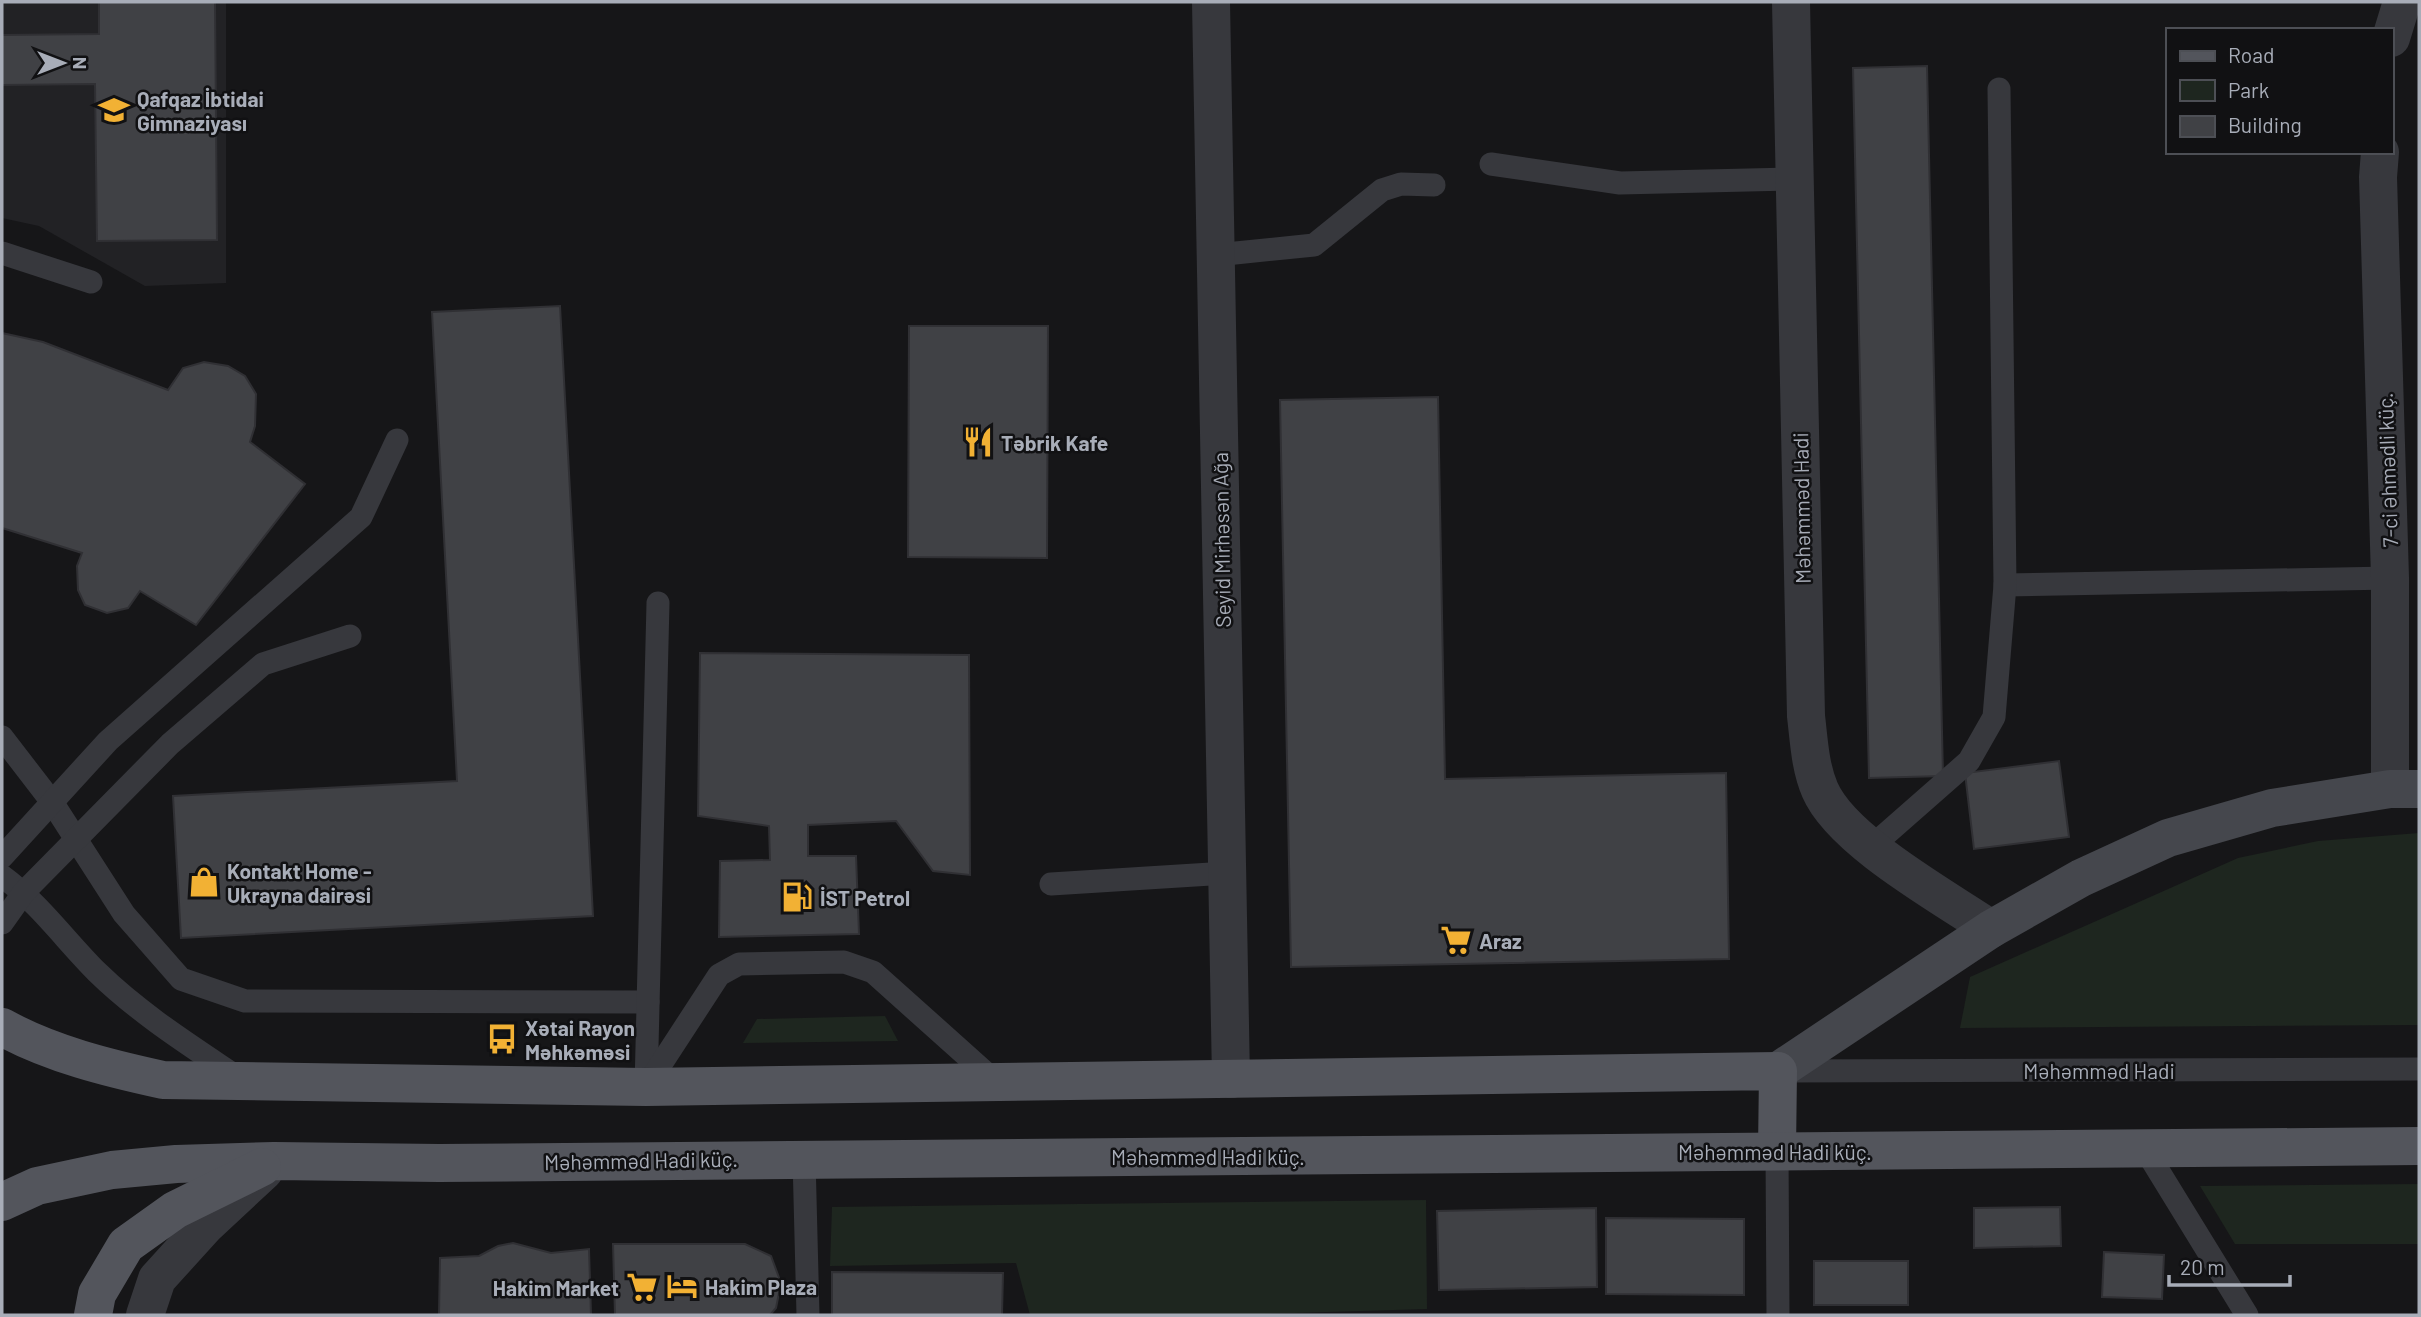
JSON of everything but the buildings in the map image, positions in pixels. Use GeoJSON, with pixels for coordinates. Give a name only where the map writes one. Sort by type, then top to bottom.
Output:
{"type":"FeatureCollection","features":[{"type":"Feature","properties":{"kind":"main road"},"geometry":{"type":"LineString","coordinates":[[2,1027],[25,1040],[116,1070],[163,1080],[646,1087],[1778,1071],[1991,929],[2081,878],[2168,838],[2272,808],[2405,789]]}},
{"type":"Feature","properties":{"kind":"main road"},"geometry":{"type":"LineString","coordinates":[[1777,1151],[1778,1071]]}},
{"type":"Feature","properties":{"kind":"main road","name":"Məhəmməd Hadi küç."},"geometry":{"type":"LineString","coordinates":[[2,1202],[37,1186],[112,1170],[176,1164],[274,1161],[439,1163],[2419,1146]]}},
{"type":"Feature","properties":{"kind":"main road"},"geometry":{"type":"LineString","coordinates":[[93,1315],[97,1294],[126,1245],[175,1210],[274,1161]]}},
{"type":"Feature","properties":{"kind":"street","name":"Seyid Mirhəsən Ağa"},"geometry":{"type":"LineString","coordinates":[[1211,2],[1231,1079]]}},
{"type":"Feature","properties":{"kind":"street","name":"Məhəmməd Hadi"},"geometry":{"type":"LineString","coordinates":[[1791,2],[1806,716],[1810,755],[1820,791],[1841,822],[1870,848],[1991,929]]}},
{"type":"Feature","properties":{"kind":"street"},"geometry":{"type":"LineString","coordinates":[[2393,31],[2402,2]]}},
{"type":"Feature","properties":{"kind":"street","name":"7-ci Əhmədli küç."},"geometry":{"type":"LineString","coordinates":[[2380,154],[2378,177],[2390,578],[2405,789]]}},
{"type":"Feature","properties":{"kind":"street"},"geometry":{"type":"LineString","coordinates":[[145,1315],[156,1279],[206,1225],[274,1161]]}},
{"type":"Feature","properties":{"kind":"lane"},"geometry":{"type":"LineString","coordinates":[[1870,848],[1969,761],[1994,717],[2005,585],[1999,89]]}},
{"type":"Feature","properties":{"kind":"lane"},"geometry":{"type":"LineString","coordinates":[[1491,164],[1620,183],[1794,179]]}},
{"type":"Feature","properties":{"kind":"lane"},"geometry":{"type":"LineString","coordinates":[[1216,255],[1314,245],[1382,190],[1401,184],[1434,185]]}},
{"type":"Feature","properties":{"kind":"lane"},"geometry":{"type":"LineString","coordinates":[[2,253],[91,282]]}},
{"type":"Feature","properties":{"kind":"lane"},"geometry":{"type":"LineString","coordinates":[[2,858],[108,741],[361,517],[397,440]]}},
{"type":"Feature","properties":{"kind":"lane"},"geometry":{"type":"LineString","coordinates":[[2005,585],[2390,578]]}},
{"type":"Feature","properties":{"kind":"lane"},"geometry":{"type":"LineString","coordinates":[[646,1087],[658,603]]}},
{"type":"Feature","properties":{"kind":"lane"},"geometry":{"type":"LineString","coordinates":[[2,923],[24,892],[170,744],[263,664],[350,636]]}},
{"type":"Feature","properties":{"kind":"lane"},"geometry":{"type":"LineString","coordinates":[[2,737],[52,802],[124,914],[181,979],[245,1001],[648,1002]]}},
{"type":"Feature","properties":{"kind":"lane"},"geometry":{"type":"LineString","coordinates":[[1051,884],[1227,873]]}},
{"type":"Feature","properties":{"kind":"lane"},"geometry":{"type":"LineString","coordinates":[[2,876],[24,892],[98,972],[149,1017],[243,1081]]}},
{"type":"Feature","properties":{"kind":"lane"},"geometry":{"type":"LineString","coordinates":[[646,1087],[719,975],[739,964],[844,962],[873,972],[998,1083]]}},
{"type":"Feature","properties":{"kind":"lane","name":"Məhəmməd Hadi"},"geometry":{"type":"LineString","coordinates":[[1778,1071],[2419,1069]]}},
{"type":"Feature","properties":{"kind":"lane"},"geometry":{"type":"LineString","coordinates":[[2145,1149],[2247,1315]]}},
{"type":"Feature","properties":{"kind":"lane"},"geometry":{"type":"LineString","coordinates":[[1777,1151],[1778,1315]]}},
{"type":"Feature","properties":{"kind":"lane"},"geometry":{"type":"LineString","coordinates":[[804,1158],[808,1315]]}},
{"type":"Feature","properties":{"kind":"shaded area","name":"Qafqaz İbtidai Gimnaziyası"},"geometry":{"type":"Polygon","coordinates":[[[2,2],[226,2],[226,283],[145,286],[39,226],[2,218],[2,2]]]}},
{"type":"Feature","properties":{"kind":"green space"},"geometry":{"type":"Polygon","coordinates":[[[2419,833],[2419,1025],[1960,1028],[1970,977],[2238,858],[2318,841],[2419,833]]]}},
{"type":"Feature","properties":{"kind":"green space"},"geometry":{"type":"Polygon","coordinates":[[[885,1016],[898,1041],[743,1043],[757,1019],[885,1016]]]}},
{"type":"Feature","properties":{"kind":"green space"},"geometry":{"type":"Polygon","coordinates":[[[2419,1184],[2419,1244],[2235,1244],[2200,1186],[2419,1184]]]}},
{"type":"Feature","properties":{"kind":"green space"},"geometry":{"type":"Polygon","coordinates":[[[1426,1200],[1427,1309],[1233,1315],[1030,1315],[1016,1263],[830,1266],[832,1207],[1426,1200]]]}},
{"type":"Feature","properties":{"kind":"place","name":"Qafqaz İbtidai Gimnaziyası"},"geometry":{"type":"Point","coordinates":[114,110]}},
{"type":"Feature","properties":{"kind":"place","name":"Təbrik Kafe"},"geometry":{"type":"Point","coordinates":[978,442]}},
{"type":"Feature","properties":{"kind":"place","name":"Kontakt Home - Ukrayna dairəsi"},"geometry":{"type":"Point","coordinates":[204,882]}},
{"type":"Feature","properties":{"kind":"place","name":"İST Petrol"},"geometry":{"type":"Point","coordinates":[797,897]}},
{"type":"Feature","properties":{"kind":"place","name":"Araz"},"geometry":{"type":"Point","coordinates":[1456,940]}},
{"type":"Feature","properties":{"kind":"place","name":"Xətai Rayon Məhkəməsi"},"geometry":{"type":"Point","coordinates":[502,1039]}},
{"type":"Feature","properties":{"kind":"place","name":"Hakim Plaza"},"geometry":{"type":"Point","coordinates":[682,1286]}},
{"type":"Feature","properties":{"kind":"place","name":"Hakim Market"},"geometry":{"type":"Point","coordinates":[642,1287]}}]}
